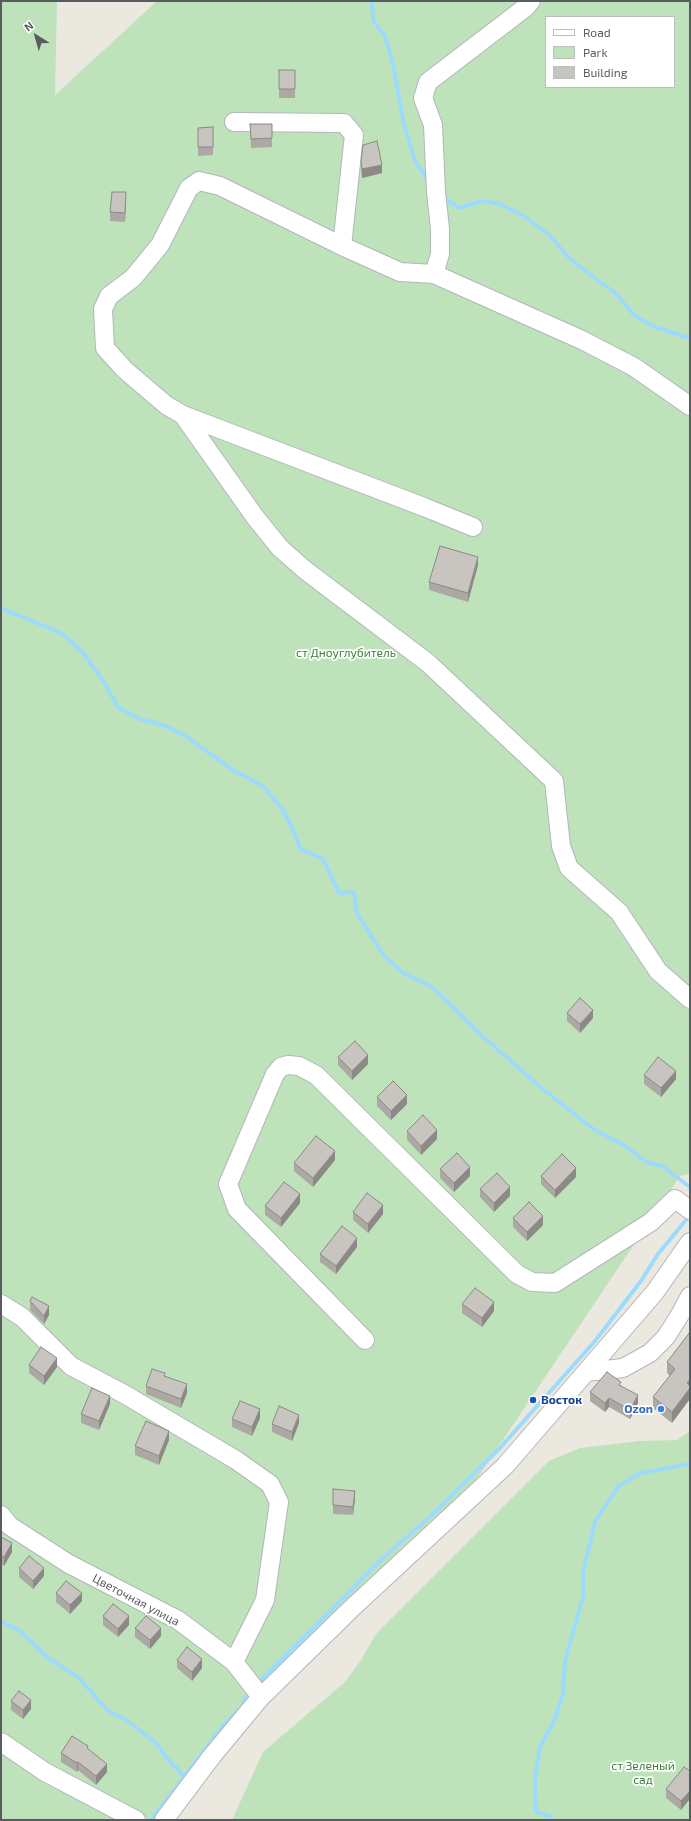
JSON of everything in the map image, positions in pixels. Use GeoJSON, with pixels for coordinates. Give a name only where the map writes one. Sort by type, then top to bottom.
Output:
{"type":"FeatureCollection","features":[{"type":"Feature","properties":{"kind":"street"},"geometry":{"type":"LineString","coordinates":[[434,274],[440,254],[440,229],[436,192],[433,125],[423,98],[428,82],[526,7],[531,1]]}},
{"type":"Feature","properties":{"kind":"street"},"geometry":{"type":"LineString","coordinates":[[234,122],[344,124],[354,135],[342,246]]}},
{"type":"Feature","properties":{"kind":"street"},"geometry":{"type":"LineString","coordinates":[[473,527],[183,415],[166,405],[124,370],[105,348],[103,309],[109,296],[133,278],[160,245],[189,188],[200,181],[220,186],[342,246],[400,272],[434,274],[582,340],[634,367],[690,406]]}},
{"type":"Feature","properties":{"kind":"street"},"geometry":{"type":"LineString","coordinates":[[183,415],[255,517],[280,548],[305,570],[428,663],[554,781],[561,846],[569,868],[619,912],[658,972],[690,999]]}},
{"type":"Feature","properties":{"kind":"street"},"geometry":{"type":"LineString","coordinates":[[365,1340],[237,1209],[228,1184],[275,1074],[282,1067],[288,1065],[299,1066],[316,1075],[517,1274],[532,1282],[555,1283],[651,1222],[675,1199],[690,1210]]}},
{"type":"Feature","properties":{"kind":"street"},"geometry":{"type":"LineString","coordinates":[[164,1820],[212,1756],[261,1697],[351,1609],[505,1466],[654,1292],[690,1242]]}},
{"type":"Feature","properties":{"kind":"street"},"geometry":{"type":"LineString","coordinates":[[586,1372],[623,1368],[650,1352],[666,1337],[690,1296]]}},
{"type":"Feature","properties":{"kind":"street"},"geometry":{"type":"LineString","coordinates":[[1,1304],[22,1317],[71,1366],[124,1394],[236,1460],[270,1484],[279,1502],[265,1600],[234,1662]]}},
{"type":"Feature","properties":{"kind":"street","name":"Цветочная улица"},"geometry":{"type":"LineString","coordinates":[[1,1516],[10,1526],[69,1564],[178,1620],[234,1662],[261,1697]]}},
{"type":"Feature","properties":{"kind":"street"},"geometry":{"type":"LineString","coordinates":[[1,1742],[45,1772],[136,1820]]}},
{"type":"Feature","properties":{"kind":"green space","name":"ст Дноуглубитель"},"geometry":{"type":"Polygon","coordinates":[[[1,1],[57,1],[55,95],[157,1],[690,1],[690,1174],[680,1176],[472,1486],[259,1693],[164,1820],[1,1820],[1,1]]]}},
{"type":"Feature","properties":{"kind":"green space","name":"ст Зеленый сад"},"geometry":{"type":"Polygon","coordinates":[[[690,1431],[690,1820],[232,1820],[263,1752],[345,1682],[361,1660],[376,1634],[549,1461],[580,1448],[640,1441],[677,1440],[690,1431]]]}},
{"type":"Feature","properties":{"kind":"building"},"geometry":{"type":"Polygon","coordinates":[[[279,70],[295,70],[295,89],[279,89],[279,70]]]}},
{"type":"Feature","properties":{"kind":"building"},"geometry":{"type":"Polygon","coordinates":[[[250,124],[272,124],[272,138],[251,139],[250,124]]]}},
{"type":"Feature","properties":{"kind":"building"},"geometry":{"type":"Polygon","coordinates":[[[213,127],[213,147],[198,147],[198,128],[213,127]]]}},
{"type":"Feature","properties":{"kind":"building"},"geometry":{"type":"Polygon","coordinates":[[[377,141],[382,165],[362,169],[361,161],[363,145],[377,141]]]}},
{"type":"Feature","properties":{"kind":"building"},"geometry":{"type":"Polygon","coordinates":[[[112,192],[126,192],[125,213],[110,212],[112,192]]]}},
{"type":"Feature","properties":{"kind":"building"},"geometry":{"type":"Polygon","coordinates":[[[440,546],[478,557],[468,593],[429,582],[440,546]]]}},
{"type":"Feature","properties":{"kind":"building"},"geometry":{"type":"Polygon","coordinates":[[[580,998],[593,1010],[580,1024],[567,1013],[580,998]]]}},
{"type":"Feature","properties":{"kind":"building"},"geometry":{"type":"Polygon","coordinates":[[[355,1041],[368,1055],[352,1071],[338,1057],[355,1041]]]}},
{"type":"Feature","properties":{"kind":"building"},"geometry":{"type":"Polygon","coordinates":[[[658,1057],[676,1071],[661,1088],[644,1075],[658,1057]]]}},
{"type":"Feature","properties":{"kind":"building"},"geometry":{"type":"Polygon","coordinates":[[[393,1081],[407,1095],[391,1111],[377,1097],[393,1081]]]}},
{"type":"Feature","properties":{"kind":"building"},"geometry":{"type":"Polygon","coordinates":[[[423,1115],[437,1130],[421,1146],[407,1131],[423,1115]]]}},
{"type":"Feature","properties":{"kind":"building"},"geometry":{"type":"Polygon","coordinates":[[[316,1136],[335,1151],[313,1178],[294,1163],[316,1136]]]}},
{"type":"Feature","properties":{"kind":"building"},"geometry":{"type":"Polygon","coordinates":[[[457,1153],[470,1167],[454,1183],[440,1169],[457,1153]]]}},
{"type":"Feature","properties":{"kind":"building"},"geometry":{"type":"Polygon","coordinates":[[[562,1154],[576,1168],[555,1190],[541,1176],[562,1154]]]}},
{"type":"Feature","properties":{"kind":"building"},"geometry":{"type":"Polygon","coordinates":[[[497,1173],[510,1187],[494,1203],[480,1189],[497,1173]]]}},
{"type":"Feature","properties":{"kind":"building"},"geometry":{"type":"Polygon","coordinates":[[[284,1182],[300,1194],[281,1218],[265,1206],[284,1182]]]}},
{"type":"Feature","properties":{"kind":"building"},"geometry":{"type":"Polygon","coordinates":[[[367,1193],[383,1205],[368,1224],[353,1212],[367,1193]]]}},
{"type":"Feature","properties":{"kind":"building"},"geometry":{"type":"Polygon","coordinates":[[[529,1202],[543,1216],[527,1232],[513,1218],[529,1202]]]}},
{"type":"Feature","properties":{"kind":"building"},"geometry":{"type":"Polygon","coordinates":[[[342,1226],[357,1238],[336,1266],[320,1254],[342,1226]]]}},
{"type":"Feature","properties":{"kind":"building"},"geometry":{"type":"Polygon","coordinates":[[[475,1288],[494,1302],[482,1318],[462,1304],[475,1288]]]}},
{"type":"Feature","properties":{"kind":"building"},"geometry":{"type":"Polygon","coordinates":[[[32,1297],[49,1306],[44,1316],[30,1301],[32,1297]]]}},
{"type":"Feature","properties":{"kind":"building"},"geometry":{"type":"Polygon","coordinates":[[[690,1332],[690,1379],[687,1383],[690,1388],[672,1412],[653,1397],[675,1369],[667,1362],[690,1332]]]}},
{"type":"Feature","properties":{"kind":"building"},"geometry":{"type":"Polygon","coordinates":[[[41,1347],[57,1358],[44,1376],[29,1365],[41,1347]]]}},
{"type":"Feature","properties":{"kind":"building"},"geometry":{"type":"Polygon","coordinates":[[[152,1369],[165,1373],[164,1376],[187,1384],[181,1399],[146,1386],[152,1369]]]}},
{"type":"Feature","properties":{"kind":"building"},"geometry":{"type":"Polygon","coordinates":[[[607,1372],[621,1382],[619,1385],[638,1395],[630,1410],[609,1398],[605,1403],[590,1392],[607,1372]]]}},
{"type":"Feature","properties":{"kind":"building"},"geometry":{"type":"Polygon","coordinates":[[[92,1388],[110,1396],[99,1421],[81,1414],[92,1388]]]}},
{"type":"Feature","properties":{"kind":"building"},"geometry":{"type":"Polygon","coordinates":[[[240,1401],[260,1409],[252,1427],[232,1419],[240,1401]]]}},
{"type":"Feature","properties":{"kind":"building"},"geometry":{"type":"Polygon","coordinates":[[[279,1406],[299,1415],[292,1432],[272,1424],[279,1406]]]}},
{"type":"Feature","properties":{"kind":"building"},"geometry":{"type":"Polygon","coordinates":[[[146,1421],[169,1431],[159,1456],[135,1446],[146,1421]]]}},
{"type":"Feature","properties":{"kind":"building"},"geometry":{"type":"Polygon","coordinates":[[[333,1489],[355,1491],[353,1507],[333,1505],[333,1489]]]}},
{"type":"Feature","properties":{"kind":"building"},"geometry":{"type":"Polygon","coordinates":[[[1,1537],[12,1543],[4,1557],[1,1555],[1,1537]]]}},
{"type":"Feature","properties":{"kind":"building"},"geometry":{"type":"Polygon","coordinates":[[[29,1556],[44,1568],[33,1581],[19,1568],[29,1556]]]}},
{"type":"Feature","properties":{"kind":"building"},"geometry":{"type":"Polygon","coordinates":[[[66,1581],[82,1593],[70,1605],[56,1593],[66,1581]]]}},
{"type":"Feature","properties":{"kind":"building"},"geometry":{"type":"Polygon","coordinates":[[[113,1604],[129,1616],[118,1629],[103,1616],[113,1604]]]}},
{"type":"Feature","properties":{"kind":"building"},"geometry":{"type":"Polygon","coordinates":[[[146,1616],[161,1628],[150,1640],[135,1628],[146,1616]]]}},
{"type":"Feature","properties":{"kind":"building"},"geometry":{"type":"Polygon","coordinates":[[[187,1647],[202,1659],[192,1672],[177,1660],[187,1647]]]}},
{"type":"Feature","properties":{"kind":"building"},"geometry":{"type":"Polygon","coordinates":[[[19,1691],[31,1700],[23,1710],[11,1701],[19,1691]]]}},
{"type":"Feature","properties":{"kind":"building"},"geometry":{"type":"Polygon","coordinates":[[[72,1736],[88,1746],[87,1748],[107,1764],[96,1776],[78,1762],[77,1763],[61,1753],[72,1736]]]}},
{"type":"Feature","properties":{"kind":"building"},"geometry":{"type":"Polygon","coordinates":[[[684,1767],[690,1771],[690,1791],[681,1801],[666,1789],[684,1767]]]}},
{"type":"Feature","properties":{"kind":"waterway"},"geometry":{"type":"LineString","coordinates":[[372,1],[373,20],[385,36],[393,64],[404,124],[415,161],[429,182]]}},
{"type":"Feature","properties":{"kind":"waterway"},"geometry":{"type":"LineString","coordinates":[[442,196],[459,208],[483,201],[500,204],[524,216],[549,235],[571,260],[615,293],[634,315],[654,327],[690,338]]}},
{"type":"Feature","properties":{"kind":"waterway"},"geometry":{"type":"LineString","coordinates":[[1,608],[63,634],[84,654],[105,684],[118,707],[140,719],[166,726],[187,737],[233,770],[263,786],[283,810],[296,836],[300,849],[323,859],[339,893],[354,892],[357,914],[385,957],[405,974],[431,986],[478,1032],[538,1085],[592,1128],[627,1147],[646,1162],[662,1166],[690,1187]]}},
{"type":"Feature","properties":{"kind":"waterway"},"geometry":{"type":"LineString","coordinates":[[261,1680],[382,1559],[433,1514],[499,1449],[595,1341],[641,1281],[658,1254],[686,1220]]}},
{"type":"Feature","properties":{"kind":"waterway"},"geometry":{"type":"LineString","coordinates":[[552,1820],[551,1817],[536,1812],[535,1779],[540,1747],[554,1721],[563,1694],[565,1661],[583,1597],[583,1573],[595,1521],[619,1486],[640,1473],[690,1464]]}},
{"type":"Feature","properties":{"kind":"waterway"},"geometry":{"type":"LineString","coordinates":[[1,1621],[20,1631],[48,1658],[79,1678],[107,1710],[126,1720],[158,1745],[166,1757],[184,1776]]}},
{"type":"Feature","properties":{"kind":"waterway"},"geometry":{"type":"LineString","coordinates":[[151,1820],[223,1726],[241,1708],[246,1697]]}},
{"type":"Feature","properties":{"kind":"place","name":"Восток"},"geometry":{"type":"Point","coordinates":[533,1400]}},
{"type":"Feature","properties":{"kind":"place","name":"Ozon"},"geometry":{"type":"Point","coordinates":[661,1409]}}]}
